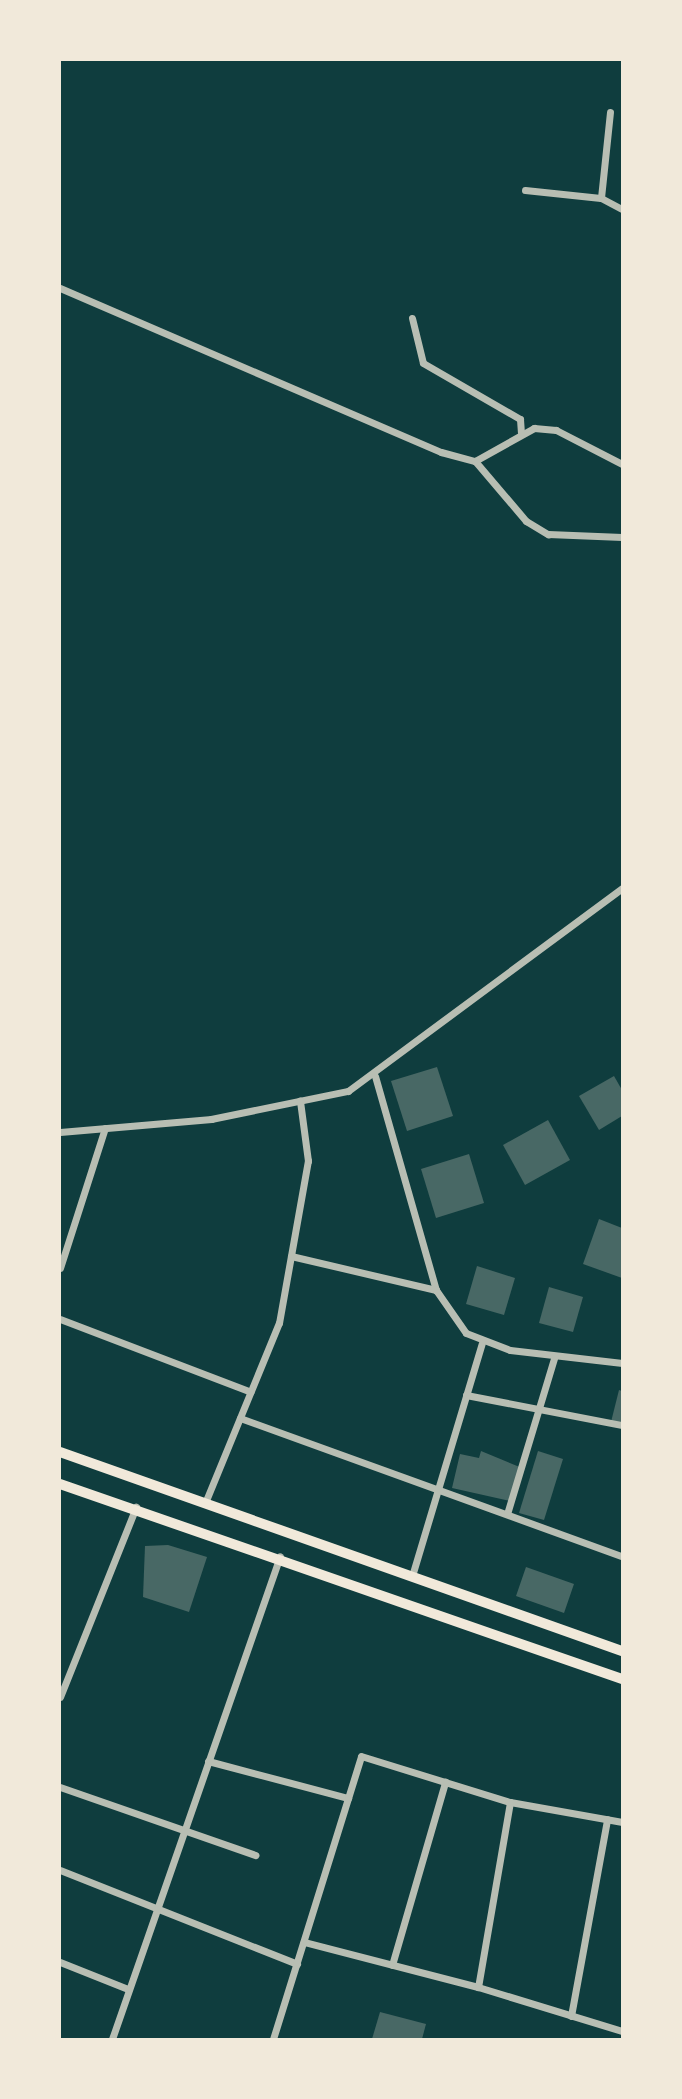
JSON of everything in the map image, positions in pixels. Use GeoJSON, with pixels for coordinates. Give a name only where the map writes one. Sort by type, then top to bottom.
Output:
{"type":"FeatureCollection","features":[{"type":"Feature","properties":{"kind":"main road"},"geometry":{"type":"LineString","coordinates":[[60,1452],[622,1651]]}},
{"type":"Feature","properties":{"kind":"main road"},"geometry":{"type":"LineString","coordinates":[[60,1484],[136,1506],[622,1679]]}},
{"type":"Feature","properties":{"kind":"street"},"geometry":{"type":"LineString","coordinates":[[601,198],[610,112]]}},
{"type":"Feature","properties":{"kind":"street"},"geometry":{"type":"LineString","coordinates":[[525,190],[601,198],[622,209]]}},
{"type":"Feature","properties":{"kind":"street"},"geometry":{"type":"LineString","coordinates":[[60,288],[248,374],[475,461],[526,521],[548,534],[622,537]]}},
{"type":"Feature","properties":{"kind":"street"},"geometry":{"type":"LineString","coordinates":[[412,318],[423,363],[446,382],[457,377],[520,419],[521,432]]}},
{"type":"Feature","properties":{"kind":"street"},"geometry":{"type":"LineString","coordinates":[[475,461],[521,432],[556,430],[622,464]]}},
{"type":"Feature","properties":{"kind":"street"},"geometry":{"type":"LineString","coordinates":[[60,1132],[211,1119],[348,1091],[375,1076],[622,888]]}},
{"type":"Feature","properties":{"kind":"street"},"geometry":{"type":"LineString","coordinates":[[375,1076],[436,1290],[466,1333],[482,1343],[554,1358],[622,1363]]}},
{"type":"Feature","properties":{"kind":"street"},"geometry":{"type":"LineString","coordinates":[[205,1503],[279,1323],[308,1161],[300,1101]]}},
{"type":"Feature","properties":{"kind":"street"},"geometry":{"type":"LineString","coordinates":[[60,1268],[105,1128]]}},
{"type":"Feature","properties":{"kind":"street"},"geometry":{"type":"LineString","coordinates":[[291,1256],[436,1290]]}},
{"type":"Feature","properties":{"kind":"street"},"geometry":{"type":"LineString","coordinates":[[60,1319],[251,1392]]}},
{"type":"Feature","properties":{"kind":"street"},"geometry":{"type":"LineString","coordinates":[[412,1576],[482,1343]]}},
{"type":"Feature","properties":{"kind":"street"},"geometry":{"type":"LineString","coordinates":[[507,1514],[554,1358]]}},
{"type":"Feature","properties":{"kind":"street"},"geometry":{"type":"LineString","coordinates":[[466,1395],[622,1425]]}},
{"type":"Feature","properties":{"kind":"street"},"geometry":{"type":"LineString","coordinates":[[240,1418],[622,1556]]}},
{"type":"Feature","properties":{"kind":"street"},"geometry":{"type":"LineString","coordinates":[[60,1698],[136,1506]]}},
{"type":"Feature","properties":{"kind":"street"},"geometry":{"type":"LineString","coordinates":[[113,2039],[128,1989],[280,1556]]}},
{"type":"Feature","properties":{"kind":"street"},"geometry":{"type":"LineString","coordinates":[[274,2039],[361,1756],[510,1802],[622,1822]]}},
{"type":"Feature","properties":{"kind":"street"},"geometry":{"type":"LineString","coordinates":[[208,1761],[348,1798]]}},
{"type":"Feature","properties":{"kind":"street"},"geometry":{"type":"LineString","coordinates":[[393,1965],[445,1782]]}},
{"type":"Feature","properties":{"kind":"street"},"geometry":{"type":"LineString","coordinates":[[60,1787],[255,1856]]}},
{"type":"Feature","properties":{"kind":"street"},"geometry":{"type":"LineString","coordinates":[[478,1987],[510,1802]]}},
{"type":"Feature","properties":{"kind":"street"},"geometry":{"type":"LineString","coordinates":[[571,2016],[607,1819]]}},
{"type":"Feature","properties":{"kind":"street"},"geometry":{"type":"LineString","coordinates":[[60,1870],[297,1964]]}},
{"type":"Feature","properties":{"kind":"street"},"geometry":{"type":"LineString","coordinates":[[303,1942],[478,1987],[622,2031]]}},
{"type":"Feature","properties":{"kind":"street"},"geometry":{"type":"LineString","coordinates":[[60,1962],[128,1989]]}},
{"type":"Feature","properties":{"kind":"building"},"geometry":{"type":"Polygon","coordinates":[[[437,1067],[453,1116],[407,1131],[391,1081],[437,1067]]]}},
{"type":"Feature","properties":{"kind":"building"},"geometry":{"type":"Polygon","coordinates":[[[614,1076],[622,1090],[622,1116],[599,1130],[579,1096],[614,1076]]]}},
{"type":"Feature","properties":{"kind":"building"},"geometry":{"type":"Polygon","coordinates":[[[548,1120],[570,1160],[525,1185],[503,1145],[548,1120]]]}},
{"type":"Feature","properties":{"kind":"building"},"geometry":{"type":"Polygon","coordinates":[[[469,1154],[484,1203],[436,1218],[421,1169],[469,1154]]]}},
{"type":"Feature","properties":{"kind":"building"},"geometry":{"type":"Polygon","coordinates":[[[599,1219],[622,1228],[622,1278],[583,1264],[599,1219]]]}},
{"type":"Feature","properties":{"kind":"building"},"geometry":{"type":"Polygon","coordinates":[[[477,1266],[515,1278],[504,1315],[466,1304],[477,1266]]]}},
{"type":"Feature","properties":{"kind":"building"},"geometry":{"type":"Polygon","coordinates":[[[549,1287],[583,1297],[573,1332],[539,1323],[549,1287]]]}},
{"type":"Feature","properties":{"kind":"building"},"geometry":{"type":"Polygon","coordinates":[[[619,1390],[622,1391],[622,1425],[611,1422],[619,1390]]]}},
{"type":"Feature","properties":{"kind":"building"},"geometry":{"type":"Polygon","coordinates":[[[481,1451],[522,1468],[514,1502],[452,1488],[460,1454],[479,1458],[481,1451]]]}},
{"type":"Feature","properties":{"kind":"building"},"geometry":{"type":"Polygon","coordinates":[[[538,1451],[563,1459],[544,1520],[519,1513],[538,1451]]]}},
{"type":"Feature","properties":{"kind":"building"},"geometry":{"type":"Polygon","coordinates":[[[168,1545],[207,1557],[189,1612],[143,1597],[145,1546],[168,1545]]]}},
{"type":"Feature","properties":{"kind":"building"},"geometry":{"type":"Polygon","coordinates":[[[526,1567],[574,1584],[564,1613],[516,1596],[526,1567]]]}},
{"type":"Feature","properties":{"kind":"building"},"geometry":{"type":"Polygon","coordinates":[[[380,2012],[426,2024],[422,2039],[372,2039],[380,2012]]]}}]}
